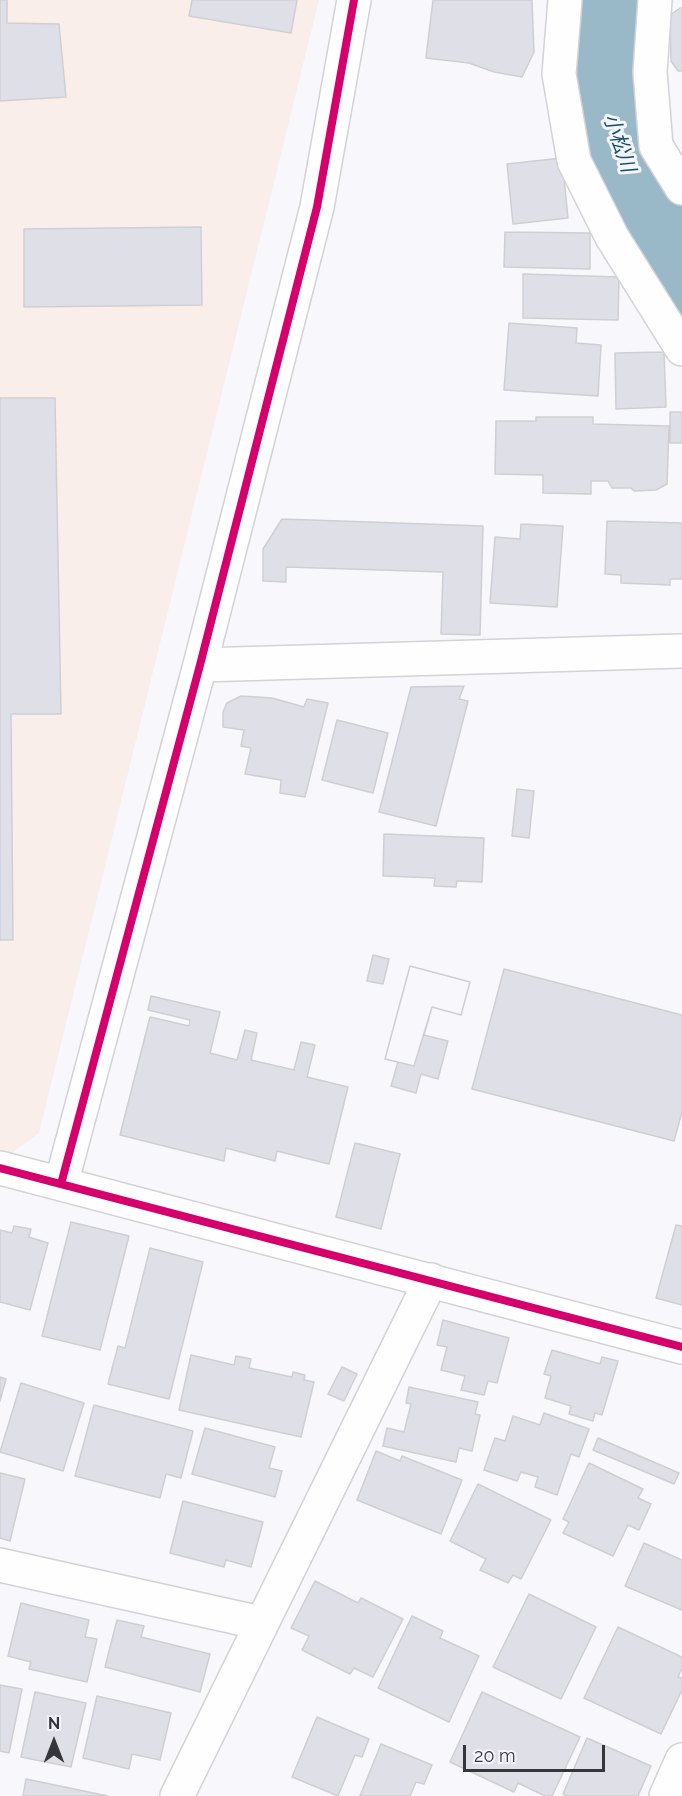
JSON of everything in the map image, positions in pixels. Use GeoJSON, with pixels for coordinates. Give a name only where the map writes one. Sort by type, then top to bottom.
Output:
{"type":"FeatureCollection","features":[{"type":"Feature","properties":{"kind":"street"},"geometry":{"type":"LineString","coordinates":[[61,1184],[200,665],[317,207],[354,0]]}},
{"type":"Feature","properties":{"kind":"street"},"geometry":{"type":"LineString","coordinates":[[565,0],[559,74],[574,161],[612,237],[682,349]]}},
{"type":"Feature","properties":{"kind":"street"},"geometry":{"type":"LineString","coordinates":[[655,0],[650,72],[656,146],[682,188]]}},
{"type":"Feature","properties":{"kind":"street"},"geometry":{"type":"LineString","coordinates":[[200,665],[682,651]]}},
{"type":"Feature","properties":{"kind":"street"},"geometry":{"type":"LineString","coordinates":[[0,1168],[682,1347]]}},
{"type":"Feature","properties":{"kind":"street"},"geometry":{"type":"LineString","coordinates":[[177,1796],[430,1280]]}},
{"type":"Feature","properties":{"kind":"street"},"geometry":{"type":"LineString","coordinates":[[0,1565],[261,1623]]}},
{"type":"Feature","properties":{"kind":"street"},"geometry":{"type":"LineString","coordinates":[[666,1796],[682,1760]]}},
{"type":"Feature","properties":{"kind":"shaded area"},"geometry":{"type":"Polygon","coordinates":[[[0,0],[319,0],[39,1133],[12,1153],[0,1150],[0,0]]]}},
{"type":"Feature","properties":{"kind":"building"},"geometry":{"type":"Polygon","coordinates":[[[0,0],[7,0],[7,23],[59,24],[66,97],[0,101],[0,0]]]}},
{"type":"Feature","properties":{"kind":"building"},"geometry":{"type":"Polygon","coordinates":[[[192,0],[297,0],[291,33],[189,16],[192,0]]]}},
{"type":"Feature","properties":{"kind":"building"},"geometry":{"type":"Polygon","coordinates":[[[433,0],[532,0],[534,52],[522,77],[494,72],[469,63],[426,58],[433,0]]]}},
{"type":"Feature","properties":{"kind":"building"},"geometry":{"type":"Polygon","coordinates":[[[682,8],[682,71],[678,71],[671,61],[670,15],[682,8]]]}},
{"type":"Feature","properties":{"kind":"building"},"geometry":{"type":"Polygon","coordinates":[[[562,158],[568,218],[513,224],[507,164],[562,158]]]}},
{"type":"Feature","properties":{"kind":"building"},"geometry":{"type":"Polygon","coordinates":[[[201,227],[202,305],[24,307],[24,229],[201,227]]]}},
{"type":"Feature","properties":{"kind":"building"},"geometry":{"type":"Polygon","coordinates":[[[505,232],[590,233],[590,269],[504,267],[505,232]]]}},
{"type":"Feature","properties":{"kind":"building"},"geometry":{"type":"Polygon","coordinates":[[[523,274],[619,277],[618,320],[523,318],[523,274]]]}},
{"type":"Feature","properties":{"kind":"building"},"geometry":{"type":"Polygon","coordinates":[[[509,323],[577,328],[576,343],[601,345],[598,396],[504,390],[509,323]]]}},
{"type":"Feature","properties":{"kind":"building"},"geometry":{"type":"Polygon","coordinates":[[[664,352],[666,407],[616,409],[615,353],[664,352]]]}},
{"type":"Feature","properties":{"kind":"building"},"geometry":{"type":"Polygon","coordinates":[[[0,398],[55,398],[61,714],[11,714],[13,940],[0,940],[0,398]]]}},
{"type":"Feature","properties":{"kind":"building"},"geometry":{"type":"Polygon","coordinates":[[[670,412],[682,412],[682,443],[670,443],[670,412]]]}},
{"type":"Feature","properties":{"kind":"building"},"geometry":{"type":"Polygon","coordinates":[[[536,417],[593,417],[593,424],[669,426],[667,484],[656,490],[634,491],[631,488],[612,488],[608,481],[591,481],[591,494],[543,493],[543,475],[495,474],[496,421],[536,421],[536,417]]]}},
{"type":"Feature","properties":{"kind":"building"},"geometry":{"type":"Polygon","coordinates":[[[282,519],[483,526],[480,635],[441,634],[443,572],[286,567],[286,582],[263,581],[263,549],[282,519]]]}},
{"type":"Feature","properties":{"kind":"building"},"geometry":{"type":"Polygon","coordinates":[[[607,521],[682,523],[682,579],[670,579],[670,585],[621,583],[621,575],[605,574],[607,521]]]}},
{"type":"Feature","properties":{"kind":"building"},"geometry":{"type":"Polygon","coordinates":[[[521,524],[563,526],[557,607],[490,603],[495,537],[520,539],[521,524]]]}},
{"type":"Feature","properties":{"kind":"building"},"geometry":{"type":"Polygon","coordinates":[[[464,686],[459,699],[468,701],[436,826],[379,812],[411,687],[464,686]]]}},
{"type":"Feature","properties":{"kind":"building"},"geometry":{"type":"Polygon","coordinates":[[[241,696],[272,698],[304,707],[307,699],[328,703],[305,797],[280,793],[281,780],[245,774],[251,748],[241,746],[244,730],[223,727],[223,712],[227,703],[241,696]]]}},
{"type":"Feature","properties":{"kind":"building"},"geometry":{"type":"Polygon","coordinates":[[[337,720],[388,733],[373,793],[322,780],[337,720]]]}},
{"type":"Feature","properties":{"kind":"building"},"geometry":{"type":"Polygon","coordinates":[[[517,789],[534,791],[529,838],[512,836],[517,789]]]}},
{"type":"Feature","properties":{"kind":"building"},"geometry":{"type":"Polygon","coordinates":[[[384,834],[484,838],[482,882],[457,881],[456,887],[434,886],[435,878],[383,876],[384,834]]]}},
{"type":"Feature","properties":{"kind":"building"},"geometry":{"type":"Polygon","coordinates":[[[373,955],[389,959],[383,984],[367,981],[373,955]]]}},
{"type":"Feature","properties":{"kind":"building"},"geometry":{"type":"Polygon","coordinates":[[[410,966],[470,982],[461,1015],[432,1007],[424,1035],[448,1041],[438,1079],[421,1074],[416,1093],[391,1086],[398,1062],[385,1059],[410,966]]]}},
{"type":"Feature","properties":{"kind":"building"},"geometry":{"type":"Polygon","coordinates":[[[410,966],[470,982],[461,1015],[432,1007],[414,1066],[385,1059],[410,966]]]}},
{"type":"Feature","properties":{"kind":"building"},"geometry":{"type":"Polygon","coordinates":[[[504,969],[682,1015],[682,1112],[674,1141],[472,1089],[504,969]]]}},
{"type":"Feature","properties":{"kind":"building"},"geometry":{"type":"Polygon","coordinates":[[[151,996],[220,1012],[210,1053],[237,1060],[245,1030],[257,1033],[251,1060],[294,1070],[301,1042],[315,1045],[307,1077],[348,1087],[329,1164],[277,1151],[275,1161],[226,1148],[224,1161],[120,1135],[150,1017],[189,1026],[190,1020],[148,1010],[151,996]]]}},
{"type":"Feature","properties":{"kind":"building"},"geometry":{"type":"Polygon","coordinates":[[[355,1143],[400,1154],[381,1229],[336,1217],[355,1143]]]}},
{"type":"Feature","properties":{"kind":"building"},"geometry":{"type":"Polygon","coordinates":[[[71,1222],[129,1236],[100,1350],[42,1336],[71,1222]]]}},
{"type":"Feature","properties":{"kind":"building"},"geometry":{"type":"Polygon","coordinates":[[[676,1225],[682,1226],[682,1305],[656,1298],[676,1225]]]}},
{"type":"Feature","properties":{"kind":"building"},"geometry":{"type":"Polygon","coordinates":[[[14,1226],[31,1229],[29,1237],[48,1243],[30,1310],[0,1302],[0,1230],[12,1233],[14,1226]]]}},
{"type":"Feature","properties":{"kind":"building"},"geometry":{"type":"Polygon","coordinates":[[[150,1248],[203,1262],[169,1399],[108,1384],[118,1346],[125,1348],[150,1248]]]}},
{"type":"Feature","properties":{"kind":"building"},"geometry":{"type":"Polygon","coordinates":[[[443,1320],[509,1338],[497,1383],[488,1381],[484,1395],[461,1390],[465,1376],[441,1370],[447,1347],[437,1345],[443,1320]]]}},
{"type":"Feature","properties":{"kind":"building"},"geometry":{"type":"Polygon","coordinates":[[[552,1350],[600,1364],[602,1357],[618,1361],[602,1415],[595,1413],[593,1421],[569,1414],[571,1406],[545,1398],[551,1376],[544,1374],[552,1350]]]}},
{"type":"Feature","properties":{"kind":"building"},"geometry":{"type":"Polygon","coordinates":[[[191,1355],[234,1365],[236,1356],[251,1359],[249,1368],[292,1377],[293,1372],[305,1375],[304,1380],[314,1382],[301,1437],[179,1410],[191,1355]]]}},
{"type":"Feature","properties":{"kind":"building"},"geometry":{"type":"Polygon","coordinates":[[[342,1367],[357,1374],[344,1401],[328,1394],[342,1367]]]}},
{"type":"Feature","properties":{"kind":"building"},"geometry":{"type":"Polygon","coordinates":[[[0,1377],[6,1379],[0,1401],[0,1377]]]}},
{"type":"Feature","properties":{"kind":"building"},"geometry":{"type":"Polygon","coordinates":[[[21,1383],[84,1403],[63,1471],[0,1452],[21,1383]]]}},
{"type":"Feature","properties":{"kind":"building"},"geometry":{"type":"Polygon","coordinates":[[[409,1387],[478,1402],[475,1414],[480,1415],[472,1451],[459,1448],[456,1462],[383,1446],[387,1428],[404,1432],[411,1404],[406,1403],[409,1387]]]}},
{"type":"Feature","properties":{"kind":"building"},"geometry":{"type":"Polygon","coordinates":[[[94,1405],[193,1431],[181,1478],[166,1474],[160,1498],[75,1476],[94,1405]]]}},
{"type":"Feature","properties":{"kind":"building"},"geometry":{"type":"Polygon","coordinates":[[[544,1413],[589,1429],[579,1457],[571,1454],[557,1495],[535,1487],[538,1477],[521,1472],[517,1481],[484,1470],[495,1438],[505,1441],[513,1416],[540,1425],[544,1413]]]}},
{"type":"Feature","properties":{"kind":"building"},"geometry":{"type":"Polygon","coordinates":[[[205,1428],[275,1447],[269,1468],[282,1471],[275,1497],[192,1474],[205,1428]]]}},
{"type":"Feature","properties":{"kind":"building"},"geometry":{"type":"Polygon","coordinates":[[[598,1438],[679,1473],[674,1484],[593,1450],[598,1438]]]}},
{"type":"Feature","properties":{"kind":"building"},"geometry":{"type":"Polygon","coordinates":[[[376,1451],[400,1461],[402,1456],[462,1480],[441,1534],[357,1500],[376,1451]]]}},
{"type":"Feature","properties":{"kind":"building"},"geometry":{"type":"Polygon","coordinates":[[[589,1463],[643,1489],[638,1498],[651,1504],[639,1530],[628,1525],[613,1556],[563,1533],[569,1522],[563,1519],[589,1463]]]}},
{"type":"Feature","properties":{"kind":"building"},"geometry":{"type":"Polygon","coordinates":[[[0,1473],[25,1479],[10,1541],[0,1538],[0,1473]]]}},
{"type":"Feature","properties":{"kind":"building"},"geometry":{"type":"Polygon","coordinates":[[[478,1484],[551,1520],[521,1579],[513,1575],[508,1583],[480,1570],[486,1559],[450,1541],[478,1484]]]}},
{"type":"Feature","properties":{"kind":"building"},"geometry":{"type":"Polygon","coordinates":[[[183,1501],[263,1522],[251,1567],[226,1560],[224,1567],[170,1553],[183,1501]]]}},
{"type":"Feature","properties":{"kind":"building"},"geometry":{"type":"Polygon","coordinates":[[[644,1543],[682,1560],[682,1610],[625,1586],[644,1543]]]}},
{"type":"Feature","properties":{"kind":"building"},"geometry":{"type":"Polygon","coordinates":[[[315,1581],[358,1603],[361,1598],[403,1619],[373,1677],[354,1668],[350,1674],[302,1650],[309,1636],[291,1628],[315,1581]]]}},
{"type":"Feature","properties":{"kind":"building"},"geometry":{"type":"Polygon","coordinates":[[[529,1594],[596,1627],[561,1699],[493,1667],[529,1594]]]}},
{"type":"Feature","properties":{"kind":"building"},"geometry":{"type":"Polygon","coordinates":[[[21,1603],[89,1620],[85,1637],[97,1639],[87,1682],[29,1669],[31,1662],[8,1656],[21,1603]]]}},
{"type":"Feature","properties":{"kind":"building"},"geometry":{"type":"Polygon","coordinates":[[[412,1616],[443,1631],[440,1638],[479,1656],[449,1722],[378,1688],[412,1616]]]}},
{"type":"Feature","properties":{"kind":"building"},"geometry":{"type":"Polygon","coordinates":[[[117,1620],[144,1626],[141,1637],[210,1654],[200,1692],[105,1667],[117,1620]]]}},
{"type":"Feature","properties":{"kind":"building"},"geometry":{"type":"Polygon","coordinates":[[[618,1627],[682,1657],[682,1668],[678,1677],[682,1678],[682,1690],[661,1734],[584,1698],[618,1627]]]}},
{"type":"Feature","properties":{"kind":"building"},"geometry":{"type":"Polygon","coordinates":[[[0,1685],[22,1689],[9,1753],[0,1751],[0,1685]]]}},
{"type":"Feature","properties":{"kind":"building"},"geometry":{"type":"Polygon","coordinates":[[[35,1692],[86,1703],[71,1767],[21,1757],[35,1692]]]}},
{"type":"Feature","properties":{"kind":"building"},"geometry":{"type":"Polygon","coordinates":[[[482,1692],[580,1737],[552,1796],[545,1796],[518,1783],[514,1792],[450,1762],[482,1692]]]}},
{"type":"Feature","properties":{"kind":"building"},"geometry":{"type":"Polygon","coordinates":[[[97,1696],[171,1713],[160,1760],[132,1754],[129,1769],[83,1758],[97,1696]]]}},
{"type":"Feature","properties":{"kind":"building"},"geometry":{"type":"Polygon","coordinates":[[[317,1717],[369,1739],[362,1757],[355,1755],[338,1796],[292,1777],[317,1717]]]}},
{"type":"Feature","properties":{"kind":"building"},"geometry":{"type":"Polygon","coordinates":[[[587,1738],[651,1766],[638,1796],[567,1796],[563,1794],[587,1738]]]}},
{"type":"Feature","properties":{"kind":"building"},"geometry":{"type":"Polygon","coordinates":[[[381,1744],[432,1765],[424,1784],[416,1782],[410,1796],[360,1796],[381,1744]]]}},
{"type":"Feature","properties":{"kind":"building"},"geometry":{"type":"Polygon","coordinates":[[[26,1779],[108,1796],[23,1796],[26,1779]]]}},
{"type":"Feature","properties":{"kind":"waterway","name":"小松川"},"geometry":{"type":"LineString","coordinates":[[606,0],[602,34],[606,110],[626,168],[682,274]]}},
{"type":"Feature","properties":{"kind":"cycle path"},"geometry":{"type":"LineString","coordinates":[[61,1184],[200,665],[317,207],[354,0]]}},
{"type":"Feature","properties":{"kind":"cycle path"},"geometry":{"type":"LineString","coordinates":[[0,1168],[682,1347]]}}]}
